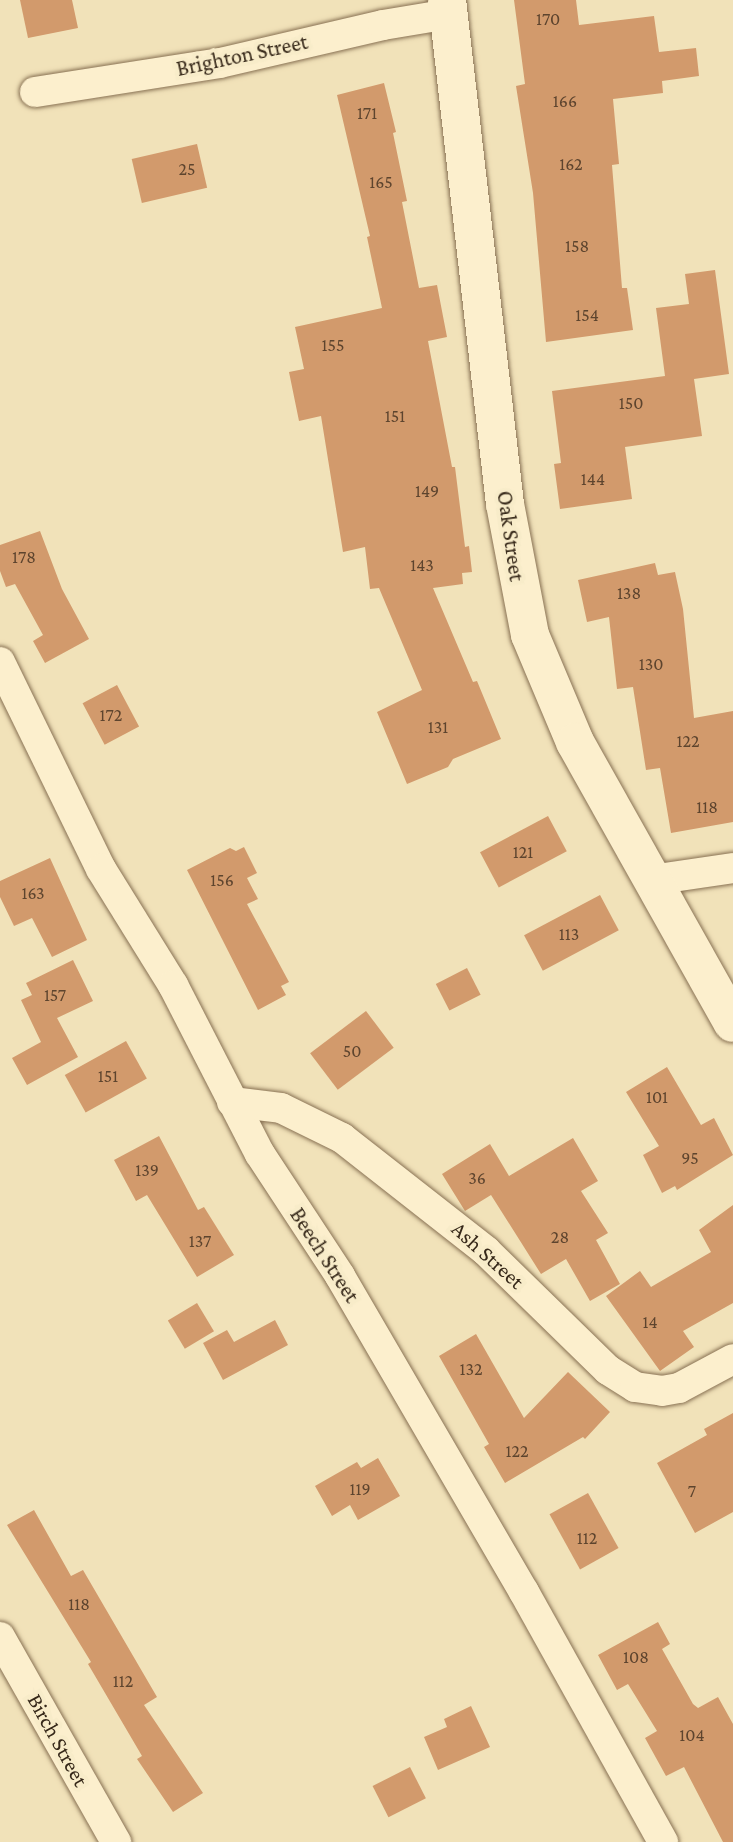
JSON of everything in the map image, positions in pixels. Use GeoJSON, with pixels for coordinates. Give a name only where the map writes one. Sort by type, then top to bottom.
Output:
{"type":"FeatureCollection","features":[{"type":"Feature","properties":{"kind":"street","name":"Brighton Street"},"geometry":{"type":"LineString","coordinates":[[35,92],[220,63],[448,7]]}},
{"type":"Feature","properties":{"kind":"street","name":"Oak Street"},"geometry":{"type":"LineString","coordinates":[[448,7],[505,504],[523,612],[561,714],[733,1023]]}},
{"type":"Feature","properties":{"kind":"street","name":"Beech Street"},"geometry":{"type":"LineString","coordinates":[[0,662],[101,869],[173,985],[279,1186],[340,1276],[524,1592],[663,1842]]}},
{"type":"Feature","properties":{"kind":"street"},"geometry":{"type":"LineString","coordinates":[[652,880],[733,868]]}},
{"type":"Feature","properties":{"kind":"street","name":"Ash Street"},"geometry":{"type":"LineString","coordinates":[[232,1102],[281,1108],[322,1125],[342,1138],[486,1251],[608,1370],[635,1387],[662,1391],[679,1388],[733,1359]]}},
{"type":"Feature","properties":{"kind":"street","name":"Birch Street"},"geometry":{"type":"LineString","coordinates":[[0,1637],[116,1842]]}},
{"type":"Feature","properties":{"kind":"building"},"geometry":{"type":"Polygon","coordinates":[[[20,0],[72,0],[78,28],[28,38],[20,0]]]}},
{"type":"Feature","properties":{"kind":"building"},"geometry":{"type":"Polygon","coordinates":[[[514,0],[576,0],[579,25],[654,16],[659,52],[696,48],[699,76],[662,81],[663,93],[613,99],[619,164],[612,165],[622,288],[627,288],[633,330],[546,342],[533,193],[516,86],[525,84],[514,0]]]}},
{"type":"Feature","properties":{"kind":"building"},"geometry":{"type":"Polygon","coordinates":[[[384,83],[396,132],[393,133],[407,201],[402,202],[419,288],[437,285],[447,337],[428,341],[452,467],[455,467],[465,547],[469,546],[472,572],[462,573],[463,584],[433,588],[501,739],[453,759],[448,767],[407,784],[377,712],[422,690],[379,588],[370,589],[365,547],[343,552],[321,416],[299,421],[289,372],[304,369],[295,327],[382,308],[367,237],[370,236],[337,95],[384,83]]]}},
{"type":"Feature","properties":{"kind":"building"},"geometry":{"type":"Polygon","coordinates":[[[197,144],[207,188],[142,203],[132,159],[197,144]]]}},
{"type":"Feature","properties":{"kind":"building"},"geometry":{"type":"Polygon","coordinates":[[[715,270],[729,374],[694,379],[702,436],[625,447],[632,499],[560,509],[554,464],[561,463],[552,391],[665,376],[656,308],[689,304],[685,274],[715,270]]]}},
{"type":"Feature","properties":{"kind":"building"},"geometry":{"type":"Polygon","coordinates":[[[40,531],[62,589],[89,639],[45,663],[33,641],[43,635],[15,584],[6,587],[0,571],[0,545],[40,531]]]}},
{"type":"Feature","properties":{"kind":"building"},"geometry":{"type":"Polygon","coordinates":[[[655,563],[658,575],[675,572],[683,609],[694,718],[733,711],[733,822],[671,833],[660,768],[646,770],[633,687],[617,689],[609,617],[587,622],[578,580],[655,563]]]}},
{"type":"Feature","properties":{"kind":"building"},"geometry":{"type":"Polygon","coordinates":[[[117,685],[139,726],[105,745],[83,703],[117,685]]]}},
{"type":"Feature","properties":{"kind":"building"},"geometry":{"type":"Polygon","coordinates":[[[548,816],[567,851],[499,887],[480,852],[548,816]]]}},
{"type":"Feature","properties":{"kind":"building"},"geometry":{"type":"Polygon","coordinates":[[[244,847],[257,873],[247,878],[258,899],[247,904],[289,982],[281,986],[286,995],[258,1010],[187,870],[230,848],[236,851],[244,847]]]}},
{"type":"Feature","properties":{"kind":"building"},"geometry":{"type":"Polygon","coordinates":[[[50,858],[87,940],[52,957],[32,918],[14,926],[0,897],[0,881],[50,858]]]}},
{"type":"Feature","properties":{"kind":"building"},"geometry":{"type":"Polygon","coordinates":[[[600,895],[619,930],[543,971],[524,935],[600,895]]]}},
{"type":"Feature","properties":{"kind":"building"},"geometry":{"type":"Polygon","coordinates":[[[73,960],[93,1001],[57,1018],[78,1057],[27,1085],[12,1058],[41,1042],[21,1000],[32,995],[26,983],[73,960]]]}},
{"type":"Feature","properties":{"kind":"building"},"geometry":{"type":"Polygon","coordinates":[[[467,968],[481,995],[449,1011],[436,984],[467,968]]]}},
{"type":"Feature","properties":{"kind":"building"},"geometry":{"type":"Polygon","coordinates":[[[366,1011],[394,1048],[338,1090],[310,1053],[366,1011]]]}},
{"type":"Feature","properties":{"kind":"building"},"geometry":{"type":"Polygon","coordinates":[[[126,1041],[147,1079],[86,1113],[65,1075],[126,1041]]]}},
{"type":"Feature","properties":{"kind":"building"},"geometry":{"type":"Polygon","coordinates":[[[667,1067],[701,1125],[714,1118],[733,1155],[677,1190],[675,1186],[662,1193],[643,1155],[659,1146],[626,1092],[667,1067]]]}},
{"type":"Feature","properties":{"kind":"building"},"geometry":{"type":"Polygon","coordinates":[[[159,1136],[198,1210],[204,1207],[234,1255],[197,1277],[147,1195],[136,1201],[114,1160],[159,1136]]]}},
{"type":"Feature","properties":{"kind":"building"},"geometry":{"type":"Polygon","coordinates":[[[573,1138],[598,1181],[581,1191],[608,1233],[596,1240],[620,1284],[590,1301],[566,1259],[541,1274],[491,1195],[465,1211],[442,1174],[490,1144],[509,1176],[573,1138]]]}},
{"type":"Feature","properties":{"kind":"building"},"geometry":{"type":"Polygon","coordinates":[[[733,1205],[733,1303],[683,1331],[694,1347],[660,1371],[606,1296],[640,1271],[651,1287],[711,1252],[699,1230],[733,1205]]]}},
{"type":"Feature","properties":{"kind":"building"},"geometry":{"type":"Polygon","coordinates":[[[197,1303],[214,1331],[185,1349],[168,1321],[197,1303]]]}},
{"type":"Feature","properties":{"kind":"building"},"geometry":{"type":"Polygon","coordinates":[[[275,1320],[288,1345],[223,1380],[203,1343],[227,1330],[234,1342],[275,1320]]]}},
{"type":"Feature","properties":{"kind":"building"},"geometry":{"type":"Polygon","coordinates":[[[476,1334],[524,1418],[568,1372],[610,1412],[585,1439],[583,1437],[505,1483],[484,1447],[489,1444],[439,1356],[476,1334]]]}},
{"type":"Feature","properties":{"kind":"building"},"geometry":{"type":"Polygon","coordinates":[[[733,1413],[733,1512],[695,1533],[657,1463],[707,1435],[704,1429],[733,1413]]]}},
{"type":"Feature","properties":{"kind":"building"},"geometry":{"type":"Polygon","coordinates":[[[378,1458],[400,1496],[358,1520],[350,1505],[332,1516],[315,1486],[357,1462],[361,1468],[378,1458]]]}},
{"type":"Feature","properties":{"kind":"building"},"geometry":{"type":"Polygon","coordinates":[[[588,1493],[619,1548],[580,1569],[550,1514],[588,1493]]]}},
{"type":"Feature","properties":{"kind":"building"},"geometry":{"type":"Polygon","coordinates":[[[34,1510],[71,1576],[83,1570],[157,1697],[144,1705],[203,1793],[173,1812],[137,1759],[142,1756],[88,1664],[91,1662],[7,1525],[34,1510]]]}},
{"type":"Feature","properties":{"kind":"building"},"geometry":{"type":"Polygon","coordinates":[[[658,1622],[670,1644],[662,1649],[693,1704],[698,1708],[718,1697],[733,1724],[733,1842],[723,1842],[684,1767],[666,1776],[645,1738],[657,1731],[628,1684],[617,1690],[598,1655],[658,1622]]]}},
{"type":"Feature","properties":{"kind":"building"},"geometry":{"type":"Polygon","coordinates":[[[471,1706],[490,1747],[438,1770],[424,1737],[447,1727],[444,1719],[471,1706]]]}},
{"type":"Feature","properties":{"kind":"building"},"geometry":{"type":"Polygon","coordinates":[[[410,1767],[426,1798],[388,1817],[373,1786],[410,1767]]]}}]}
